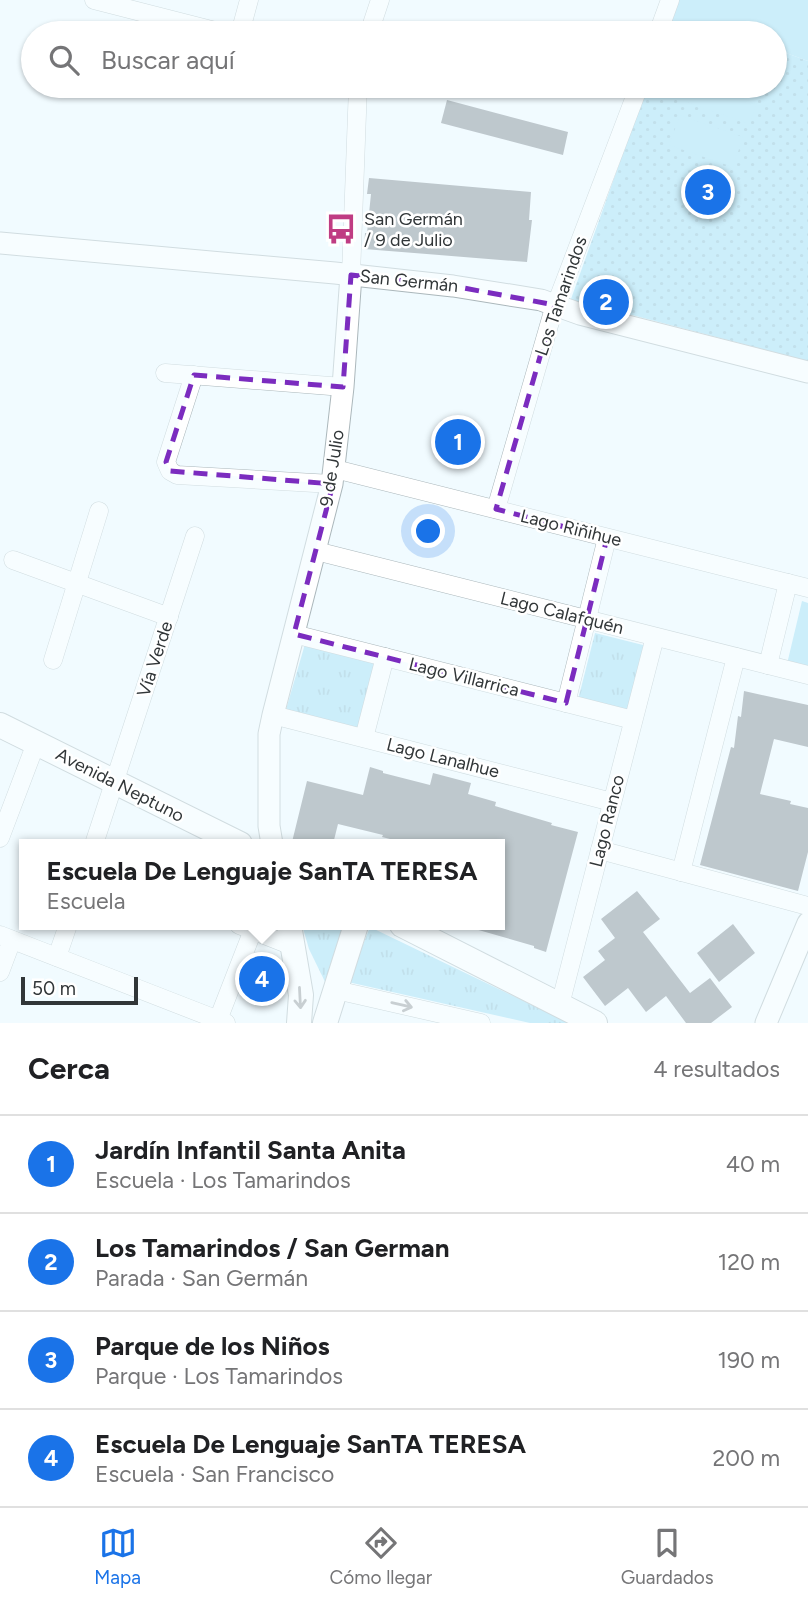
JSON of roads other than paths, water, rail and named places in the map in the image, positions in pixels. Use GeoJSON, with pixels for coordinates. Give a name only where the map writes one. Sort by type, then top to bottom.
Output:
{"type":"FeatureCollection","features":[{"type":"Feature","properties":{"kind":"main road","name":"Avenida Neptuno"},"geometry":{"type":"LineString","coordinates":[[0,725],[230,839]]}},
{"type":"Feature","properties":{"kind":"main road"},"geometry":{"type":"LineString","coordinates":[[325,1023],[354,930]]}},
{"type":"Feature","properties":{"kind":"main road"},"geometry":{"type":"LineString","coordinates":[[412,930],[596,1023]]}},
{"type":"Feature","properties":{"kind":"main road"},"geometry":{"type":"LineString","coordinates":[[291,935],[301,996],[299,1023]]}},
{"type":"Feature","properties":{"kind":"street"},"geometry":{"type":"LineString","coordinates":[[94,0],[176,21]]}},
{"type":"Feature","properties":{"kind":"street"},"geometry":{"type":"LineString","coordinates":[[243,21],[249,0]]}},
{"type":"Feature","properties":{"kind":"street"},"geometry":{"type":"LineString","coordinates":[[373,21],[380,0]]}},
{"type":"Feature","properties":{"kind":"street"},"geometry":{"type":"LineString","coordinates":[[662,21],[670,0]]}},
{"type":"Feature","properties":{"kind":"street","name":"9 de Julio"},"geometry":{"type":"LineString","coordinates":[[271,839],[269,734],[333,476],[351,275],[358,98]]}},
{"type":"Feature","properties":{"kind":"street","name":"Los Tamarindos"},"geometry":{"type":"LineString","coordinates":[[496,509],[555,306],[634,98]]}},
{"type":"Feature","properties":{"kind":"street","name":"San Germán"},"geometry":{"type":"LineString","coordinates":[[0,243],[351,275],[453,286],[541,300],[580,314],[808,372]]}},
{"type":"Feature","properties":{"kind":"street"},"geometry":{"type":"LineString","coordinates":[[165,373],[343,387]]}},
{"type":"Feature","properties":{"kind":"street","name":"Lago Riñihue"},"geometry":{"type":"LineString","coordinates":[[194,375],[166,462],[170,471],[177,475],[333,476],[496,509],[808,588]]}},
{"type":"Feature","properties":{"kind":"street"},"geometry":{"type":"LineString","coordinates":[[53,660],[99,511]]}},
{"type":"Feature","properties":{"kind":"street","name":"Vía Verde"},"geometry":{"type":"LineString","coordinates":[[96,839],[195,536]]}},
{"type":"Feature","properties":{"kind":"street"},"geometry":{"type":"LineString","coordinates":[[566,703],[607,538]]}},
{"type":"Feature","properties":{"kind":"street","name":"Lago Calafquén"},"geometry":{"type":"LineString","coordinates":[[316,551],[808,675]]}},
{"type":"Feature","properties":{"kind":"street"},"geometry":{"type":"LineString","coordinates":[[13,560],[169,617]]}},
{"type":"Feature","properties":{"kind":"street"},"geometry":{"type":"LineString","coordinates":[[768,665],[788,583]]}},
{"type":"Feature","properties":{"kind":"street","name":"Lago Villarrica"},"geometry":{"type":"LineString","coordinates":[[294,634],[633,720]]}},
{"type":"Feature","properties":{"kind":"street","name":"Lago Ranco"},"geometry":{"type":"LineString","coordinates":[[560,1005],[655,637]]}},
{"type":"Feature","properties":{"kind":"street"},"geometry":{"type":"LineString","coordinates":[[364,738],[385,657]]}},
{"type":"Feature","properties":{"kind":"street"},"geometry":{"type":"LineString","coordinates":[[681,872],[736,657]]}},
{"type":"Feature","properties":{"kind":"street","name":"Lago Lanalhue"},"geometry":{"type":"LineString","coordinates":[[273,715],[612,802]]}},
{"type":"Feature","properties":{"kind":"street"},"geometry":{"type":"LineString","coordinates":[[0,838],[36,743]]}},
{"type":"Feature","properties":{"kind":"street"},"geometry":{"type":"LineString","coordinates":[[600,850],[808,906]]}},
{"type":"Feature","properties":{"kind":"street"},"geometry":{"type":"LineString","coordinates":[[766,1023],[802,954],[808,923]]}},
{"type":"Feature","properties":{"kind":"street"},"geometry":{"type":"LineString","coordinates":[[58,957],[66,930]]}},
{"type":"Feature","properties":{"kind":"street"},"geometry":{"type":"LineString","coordinates":[[0,972],[6,937],[222,1021],[245,930]]}},
{"type":"Feature","properties":{"kind":"street"},"geometry":{"type":"LineString","coordinates":[[263,930],[291,935]]}},
{"type":"Feature","properties":{"kind":"street"},"geometry":{"type":"LineString","coordinates":[[336,990],[481,1023]]}},
{"type":"Feature","properties":{"kind":"place","name":"Parque de los Niños"},"geometry":{"type":"Point","coordinates":[708,192]}},
{"type":"Feature","properties":{"kind":"place","name":"San Germán / 9 de Julio"},"geometry":{"type":"Point","coordinates":[341,229]}},
{"type":"Feature","properties":{"kind":"place","name":"Los Tamarindos / San German"},"geometry":{"type":"Point","coordinates":[606,302]}},
{"type":"Feature","properties":{"kind":"place","name":"Jardín Infantil Santa Anita"},"geometry":{"type":"Point","coordinates":[458,442]}},
{"type":"Feature","properties":{"kind":"place","name":"Escuela De Lenguaje SanTA TERESA"},"geometry":{"type":"Point","coordinates":[262,979]}}]}
